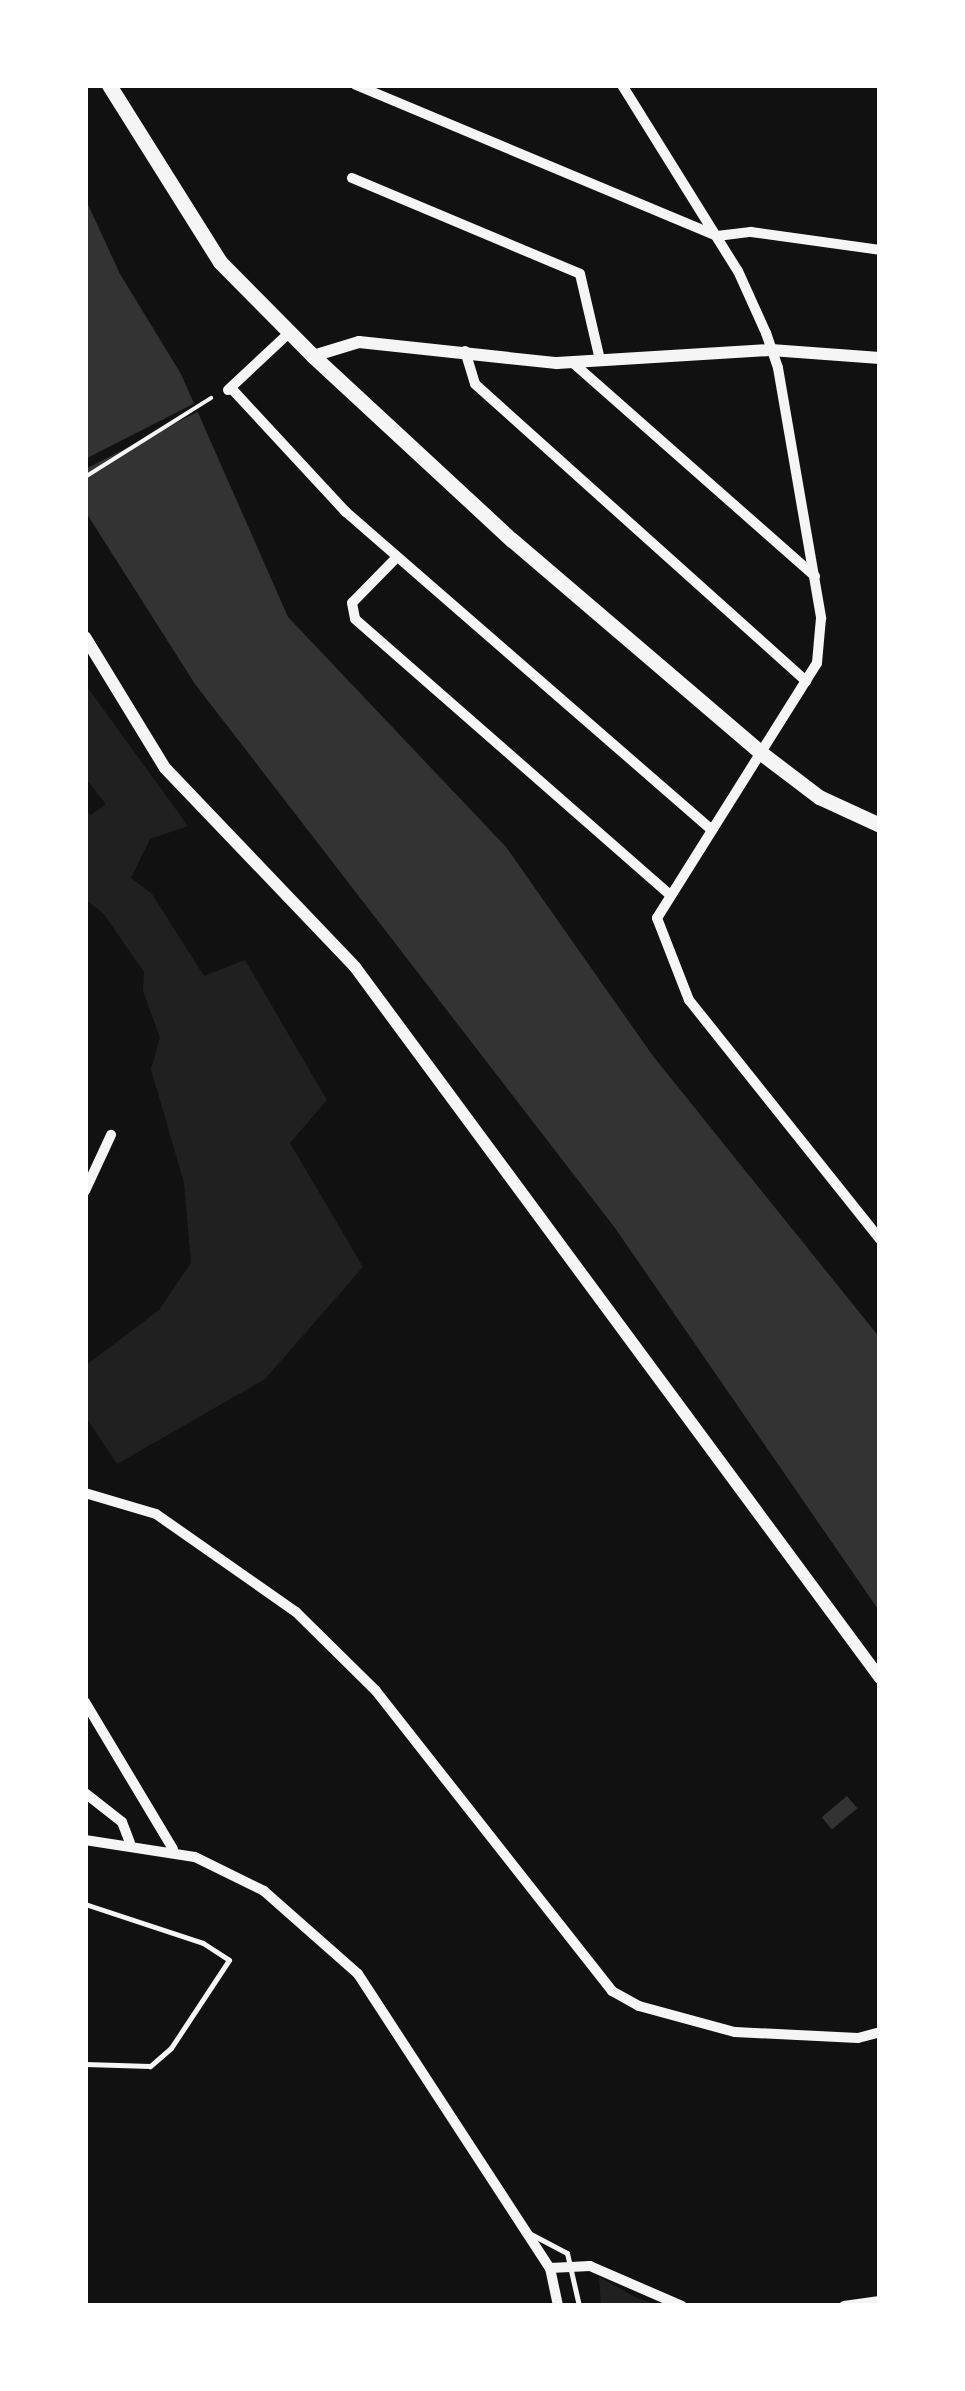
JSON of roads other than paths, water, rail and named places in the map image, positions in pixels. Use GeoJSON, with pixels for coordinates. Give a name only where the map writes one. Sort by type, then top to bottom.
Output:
{"type":"FeatureCollection","features":[{"type":"Feature","properties":{"kind":"main road"},"geometry":{"type":"LineString","coordinates":[[109,85],[220,262],[312,356],[512,540],[761,753],[820,796],[880,825]]}},
{"type":"Feature","properties":{"kind":"street"},"geometry":{"type":"LineString","coordinates":[[356,85],[716,236],[751,232],[880,250]]}},
{"type":"Feature","properties":{"kind":"street"},"geometry":{"type":"LineString","coordinates":[[622,85],[716,236],[771,350],[815,577],[822,638],[806,681],[657,918],[689,1000],[880,1239]]}},
{"type":"Feature","properties":{"kind":"street"},"geometry":{"type":"LineString","coordinates":[[352,178],[580,274],[600,360]]}},
{"type":"Feature","properties":{"kind":"street"},"geometry":{"type":"LineString","coordinates":[[289,333],[228,390],[397,557],[711,828]]}},
{"type":"Feature","properties":{"kind":"street"},"geometry":{"type":"LineString","coordinates":[[312,356],[359,342],[572,362],[771,350],[880,358]]}},
{"type":"Feature","properties":{"kind":"street"},"geometry":{"type":"LineString","coordinates":[[465,351],[475,384],[806,681]]}},
{"type":"Feature","properties":{"kind":"street"},"geometry":{"type":"LineString","coordinates":[[572,362],[815,577]]}},
{"type":"Feature","properties":{"kind":"street"},"geometry":{"type":"LineString","coordinates":[[397,557],[352,603],[355,619],[669,894]]}},
{"type":"Feature","properties":{"kind":"street"},"geometry":{"type":"LineString","coordinates":[[85,637],[165,768],[356,967],[880,1678]]}},
{"type":"Feature","properties":{"kind":"street"},"geometry":{"type":"LineString","coordinates":[[85,1191],[111,1135]]}},
{"type":"Feature","properties":{"kind":"street"},"geometry":{"type":"LineString","coordinates":[[85,1493],[156,1514],[296,1612],[376,1692],[612,1991],[639,2006],[735,2032],[858,2038],[880,2032]]}},
{"type":"Feature","properties":{"kind":"street"},"geometry":{"type":"LineString","coordinates":[[85,1702],[173,1849]]}},
{"type":"Feature","properties":{"kind":"street"},"geometry":{"type":"LineString","coordinates":[[85,1794],[122,1822],[130,1843]]}},
{"type":"Feature","properties":{"kind":"street"},"geometry":{"type":"LineString","coordinates":[[85,1840],[173,1849],[264,1891],[358,1974],[550,2268],[558,2306]]}},
{"type":"Feature","properties":{"kind":"street"},"geometry":{"type":"LineString","coordinates":[[550,2268],[590,2266],[682,2306]]}},
{"type":"Feature","properties":{"kind":"street"},"geometry":{"type":"LineString","coordinates":[[844,2306],[880,2302]]}},
{"type":"Feature","properties":{"kind":"lane"},"geometry":{"type":"LineString","coordinates":[[85,1904],[203,1943],[229,1960],[170,2048],[150,2066],[85,2064]]}},
{"type":"Feature","properties":{"kind":"lane"},"geometry":{"type":"LineString","coordinates":[[526,2232],[558,2244],[575,2266],[580,2306]]}}]}
